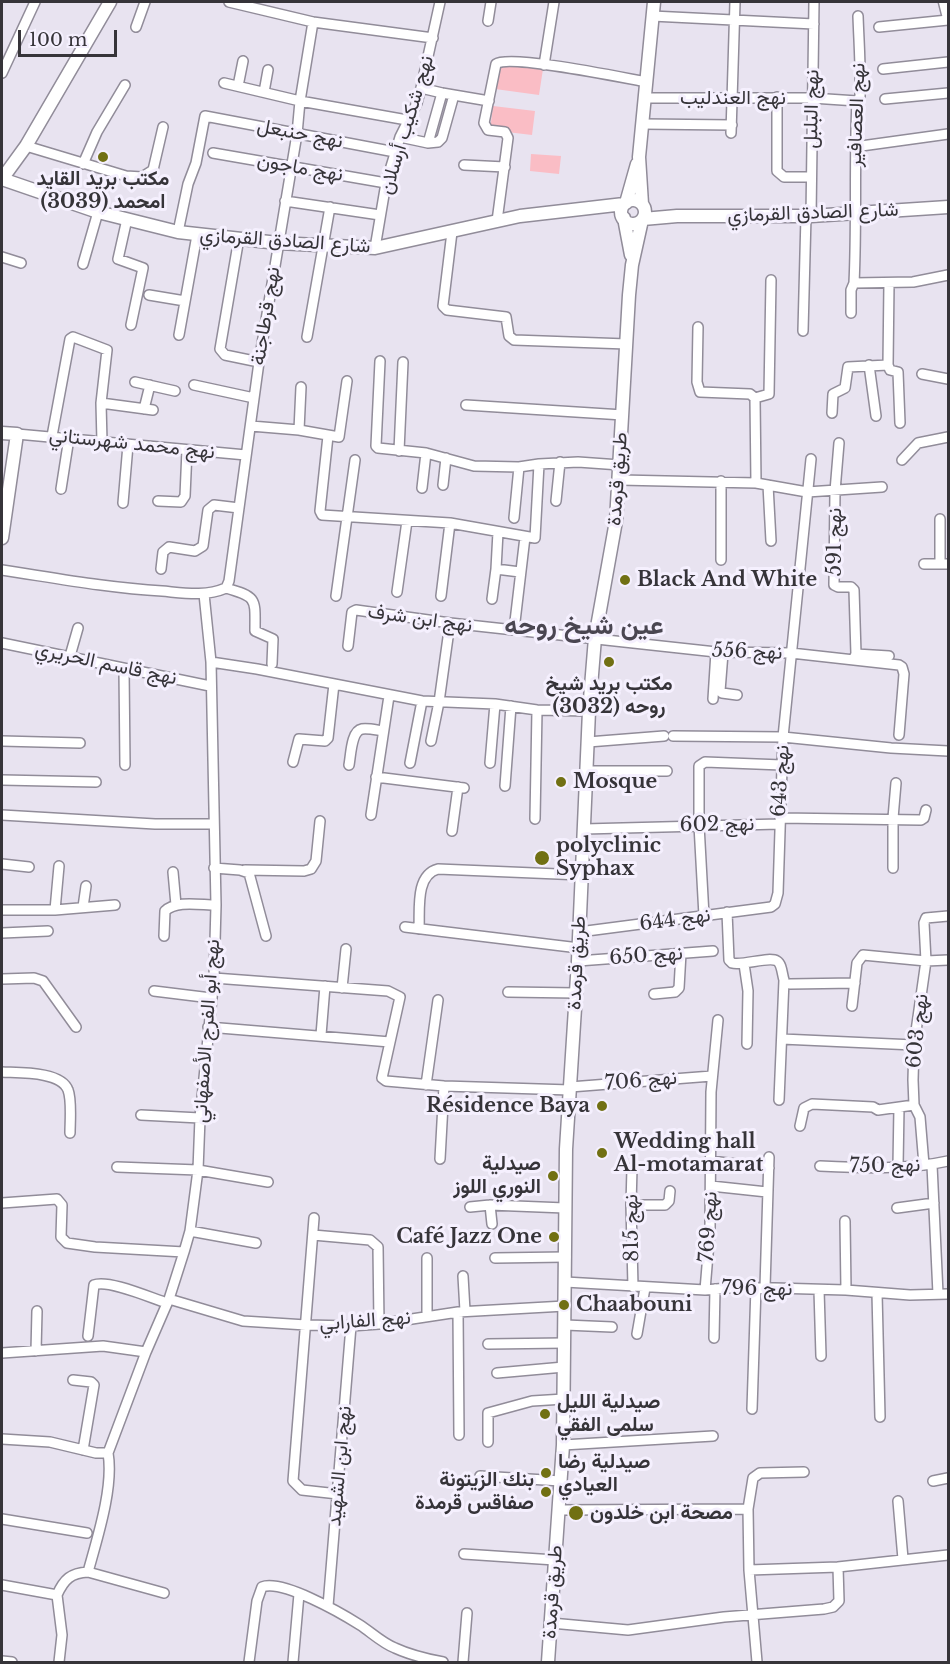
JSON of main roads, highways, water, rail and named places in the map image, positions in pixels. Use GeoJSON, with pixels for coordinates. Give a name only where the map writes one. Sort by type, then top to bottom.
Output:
{"type":"FeatureCollection","features":[{"type":"Feature","properties":{"kind":"main road"},"geometry":{"type":"LineString","coordinates":[[2,179],[26,146],[110,2]]}},
{"type":"Feature","properties":{"kind":"main road","name":"طريق قرمدة"},"geometry":{"type":"LineString","coordinates":[[548,1662],[563,1445],[566,1149],[579,948],[589,711],[595,638],[611,558],[620,480],[632,266],[642,212],[639,157],[654,2]]}},
{"type":"Feature","properties":{"kind":"main road"},"geometry":{"type":"LineString","coordinates":[[945,2],[948,14]]}},
{"type":"Feature","properties":{"kind":"main road","name":"طريق قرمدة"},"geometry":{"type":"LineString","coordinates":[[632,266],[624,211],[639,157]]}},
{"type":"Feature","properties":{"kind":"main road","name":"شارع الصادق القرمازي"},"geometry":{"type":"LineString","coordinates":[[2,179],[98,212],[197,236],[375,248],[544,212],[624,211]]}},
{"type":"Feature","properties":{"kind":"main road"},"geometry":{"type":"LineString","coordinates":[[632,200],[642,212],[632,224],[624,211],[632,200]]}},
{"type":"Feature","properties":{"kind":"main road","name":"شارع الصادق القرمازي"},"geometry":{"type":"LineString","coordinates":[[642,212],[677,216],[809,216],[948,207]]}},
{"type":"Feature","properties":{"kind":"main road"},"geometry":{"type":"LineString","coordinates":[[2,433],[17,434],[6,486],[2,538]]}},
{"type":"Feature","properties":{"kind":"place","name":"مكتب بريد القايد امحمد (3039)"},"geometry":{"type":"Point","coordinates":[103,157]}},
{"type":"Feature","properties":{"kind":"place","name":"Black And White"},"geometry":{"type":"Point","coordinates":[625,580]}},
{"type":"Feature","properties":{"kind":"place","name":"مكتب بريد شيخ روحه (3032)"},"geometry":{"type":"Point","coordinates":[609,662]}},
{"type":"Feature","properties":{"kind":"place","name":"Mosque"},"geometry":{"type":"Point","coordinates":[561,782]}},
{"type":"Feature","properties":{"kind":"place","name":"polyclinic Syphax"},"geometry":{"type":"Point","coordinates":[542,858]}},
{"type":"Feature","properties":{"kind":"place","name":"Résidence Baya"},"geometry":{"type":"Point","coordinates":[602,1106]}},
{"type":"Feature","properties":{"kind":"place","name":"Wedding hall Al-motamarat"},"geometry":{"type":"Point","coordinates":[602,1153]}},
{"type":"Feature","properties":{"kind":"place","name":"صيدلية النوري اللوز"},"geometry":{"type":"Point","coordinates":[553,1176]}},
{"type":"Feature","properties":{"kind":"place","name":"Café Jazz One"},"geometry":{"type":"Point","coordinates":[554,1237]}},
{"type":"Feature","properties":{"kind":"place","name":"Chaabouni"},"geometry":{"type":"Point","coordinates":[564,1305]}},
{"type":"Feature","properties":{"kind":"place","name":"صيدلية الليل سلمى الفقي"},"geometry":{"type":"Point","coordinates":[545,1414]}},
{"type":"Feature","properties":{"kind":"place","name":"صيدلية رضا العيادي"},"geometry":{"type":"Point","coordinates":[546,1473]}},
{"type":"Feature","properties":{"kind":"place","name":"بنك الزيتونة صفاقس قرمدة"},"geometry":{"type":"Point","coordinates":[546,1492]}},
{"type":"Feature","properties":{"kind":"place","name":"مصحة ابن خلدون"},"geometry":{"type":"Point","coordinates":[576,1513]}},
{"type":"Feature","properties":{"kind":"district","name":"عين شيخ روحه"},"geometry":{"type":"Point","coordinates":[584,627]}}]}
